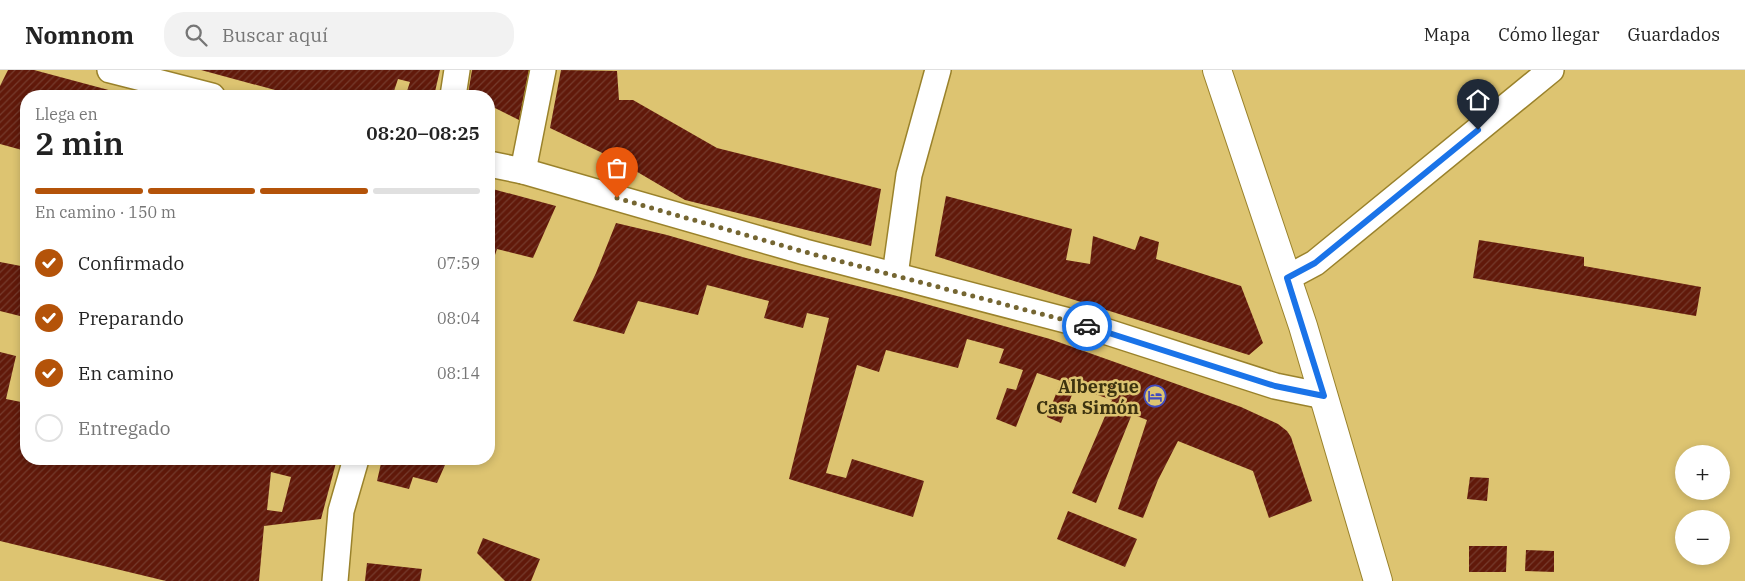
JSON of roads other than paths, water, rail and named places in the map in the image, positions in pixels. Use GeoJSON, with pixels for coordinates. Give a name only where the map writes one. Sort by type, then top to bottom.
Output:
{"type":"FeatureCollection","features":[{"type":"Feature","properties":{"kind":"main road"},"geometry":{"type":"LineString","coordinates":[[1217,70],[1287,278],[1378,581]]}},
{"type":"Feature","properties":{"kind":"street"},"geometry":{"type":"LineString","coordinates":[[110,70],[188,90]]}},
{"type":"Feature","properties":{"kind":"street"},"geometry":{"type":"LineString","coordinates":[[454,90],[457,70]]}},
{"type":"Feature","properties":{"kind":"street"},"geometry":{"type":"LineString","coordinates":[[523,171],[543,70]]}},
{"type":"Feature","properties":{"kind":"street"},"geometry":{"type":"LineString","coordinates":[[894,275],[909,175],[938,70]]}},
{"type":"Feature","properties":{"kind":"street"},"geometry":{"type":"LineString","coordinates":[[1287,278],[1315,263],[1551,70]]}},
{"type":"Feature","properties":{"kind":"street"},"geometry":{"type":"LineString","coordinates":[[495,165],[523,171],[805,252],[1092,327],[1275,386],[1324,396]]}},
{"type":"Feature","properties":{"kind":"street"},"geometry":{"type":"LineString","coordinates":[[335,581],[340,511],[354,465]]}},
{"type":"Feature","properties":{"kind":"place","name":"Albergue Casa Simón"},"geometry":{"type":"Point","coordinates":[1155,396]}}]}
